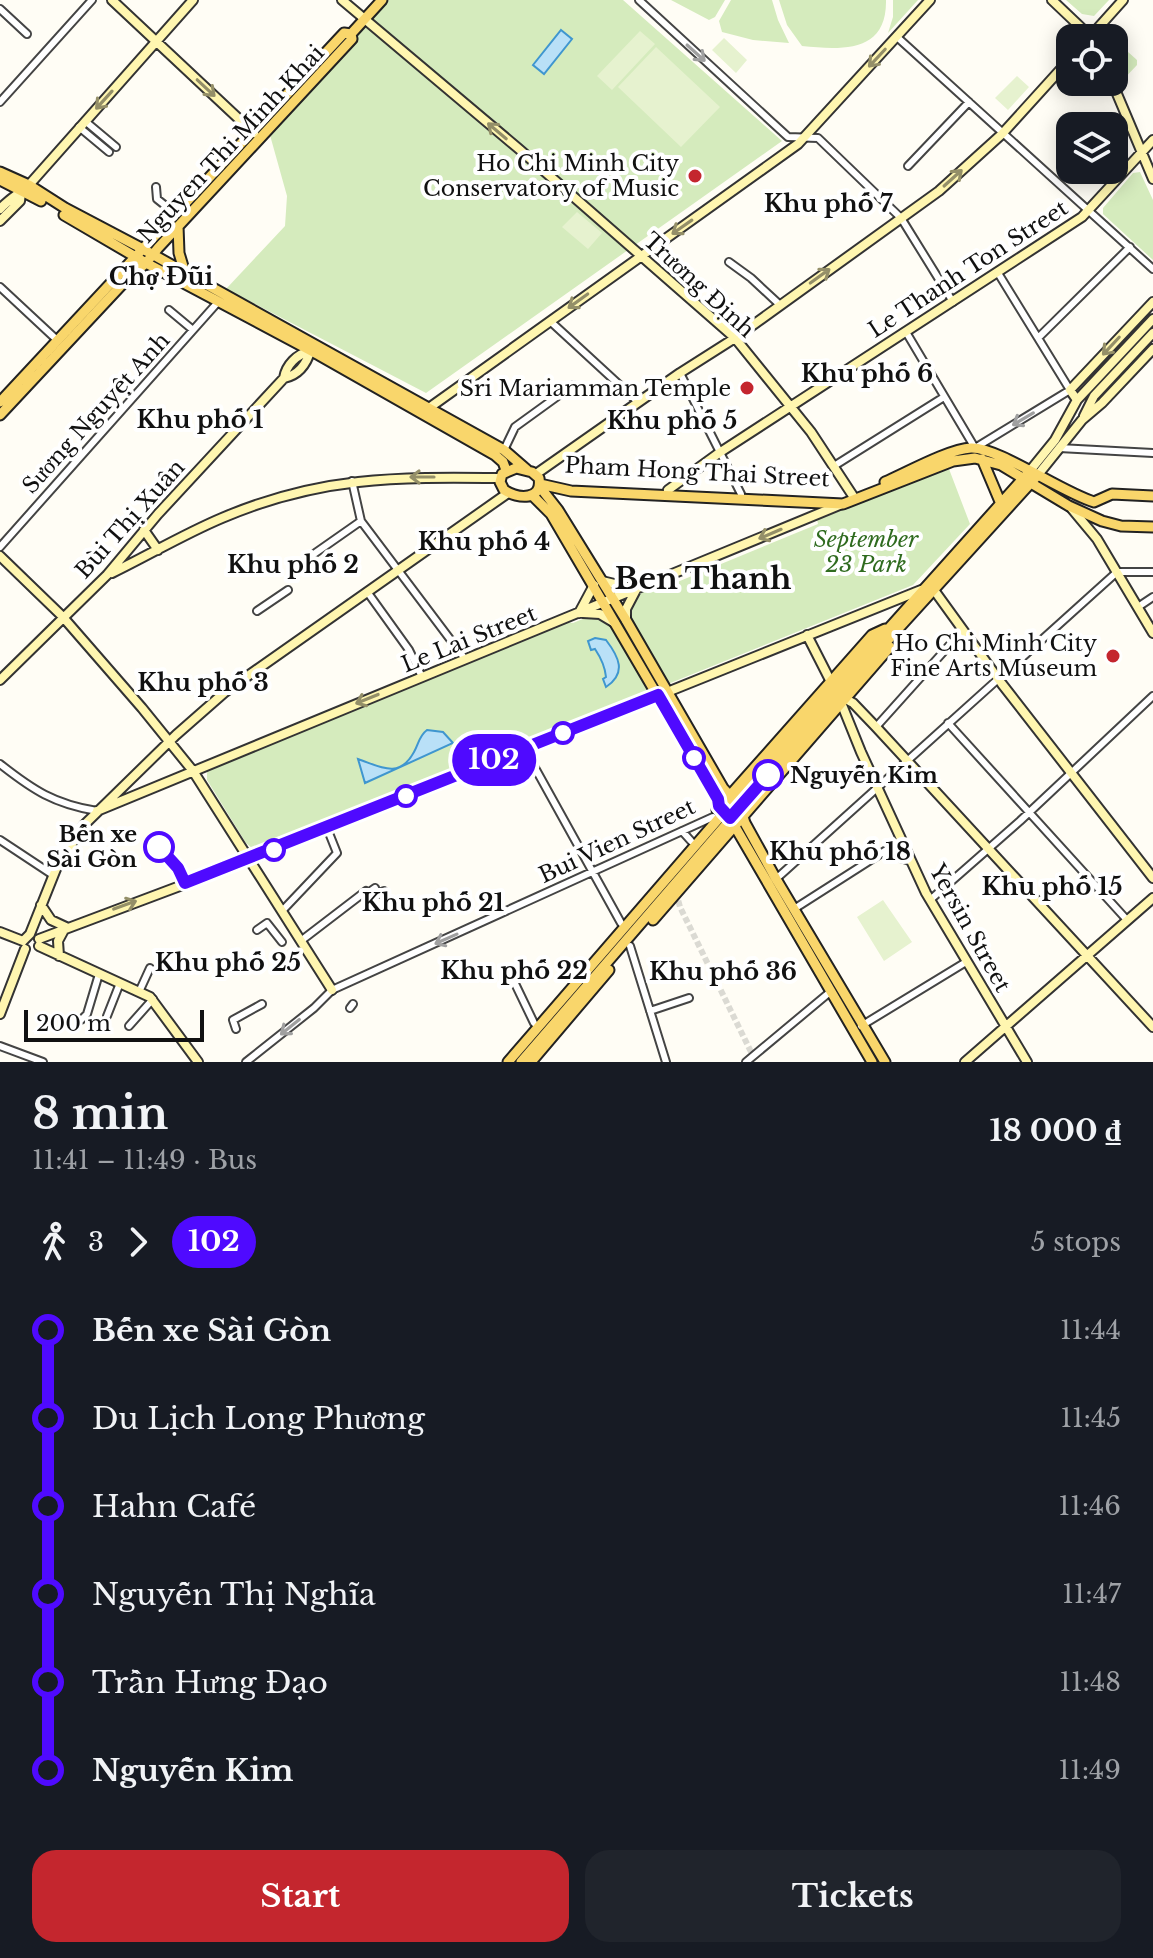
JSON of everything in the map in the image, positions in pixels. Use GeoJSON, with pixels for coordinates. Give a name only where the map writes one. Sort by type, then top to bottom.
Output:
{"type":"FeatureCollection","features":[{"type":"Feature","properties":{"kind":"main road","name":"Nguyen Thi Minh Khai"},"geometry":{"type":"LineString","coordinates":[[0,415],[141,248],[352,39],[351,34],[382,0]]}},
{"type":"Feature","properties":{"kind":"main road","name":"Nguyen Thi Minh Khai"},"geometry":{"type":"LineString","coordinates":[[0,402],[149,259],[257,136]]}},
{"type":"Feature","properties":{"kind":"main road"},"geometry":{"type":"LineString","coordinates":[[0,172],[141,248],[158,270],[429,408],[504,450],[536,481],[558,510],[662,693],[727,816],[885,1062]]}},
{"type":"Feature","properties":{"kind":"main road"},"geometry":{"type":"LineString","coordinates":[[0,180],[134,256],[185,273],[495,455],[503,462],[502,486],[508,493],[523,497],[536,481]]}},
{"type":"Feature","properties":{"kind":"main road"},"geometry":{"type":"LineString","coordinates":[[178,226],[179,253],[185,273]]}},
{"type":"Feature","properties":{"kind":"main road"},"geometry":{"type":"LineString","coordinates":[[128,278],[158,270]]}},
{"type":"Feature","properties":{"kind":"main road"},"geometry":{"type":"LineString","coordinates":[[975,448],[1005,459],[1069,506],[1102,521],[1121,526],[1153,527]]}},
{"type":"Feature","properties":{"kind":"main road","name":"Le Lai Street"},"geometry":{"type":"LineString","coordinates":[[855,499],[866,490],[959,450],[975,448]]}},
{"type":"Feature","properties":{"kind":"main road"},"geometry":{"type":"LineString","coordinates":[[982,459],[1094,502],[1112,494],[1153,496]]}},
{"type":"Feature","properties":{"kind":"main road"},"geometry":{"type":"LineString","coordinates":[[982,459],[1001,508]]}},
{"type":"Feature","properties":{"kind":"main road","name":"Le Lai Street"},"geometry":{"type":"LineString","coordinates":[[843,504],[953,461],[982,459]]}},
{"type":"Feature","properties":{"kind":"main road"},"geometry":{"type":"LineString","coordinates":[[503,474],[516,468],[536,481],[551,514],[598,583]]}},
{"type":"Feature","properties":{"kind":"main road"},"geometry":{"type":"LineString","coordinates":[[811,720],[838,693],[872,635],[888,627],[1030,478]]}},
{"type":"Feature","properties":{"kind":"main road","name":"Pham Hong Thai Street"},"geometry":{"type":"LineString","coordinates":[[536,481],[843,504]]}},
{"type":"Feature","properties":{"kind":"main road","name":"Pham Hong Thai Street"},"geometry":{"type":"LineString","coordinates":[[536,481],[571,491],[855,499]]}},
{"type":"Feature","properties":{"kind":"main road"},"geometry":{"type":"LineString","coordinates":[[558,510],[571,491]]}},
{"type":"Feature","properties":{"kind":"main road"},"geometry":{"type":"LineString","coordinates":[[694,843],[727,816],[734,801],[758,780],[934,590],[1001,508]]}},
{"type":"Feature","properties":{"kind":"main road"},"geometry":{"type":"LineString","coordinates":[[662,693],[734,801],[776,879],[830,992],[872,1062]]}},
{"type":"Feature","properties":{"kind":"main road"},"geometry":{"type":"LineString","coordinates":[[516,1060],[582,984],[606,969],[700,859],[727,816],[738,787],[758,780]]}},
{"type":"Feature","properties":{"kind":"main road"},"geometry":{"type":"LineString","coordinates":[[516,1060],[522,1041],[571,1010],[603,947],[713,817],[727,816]]}},
{"type":"Feature","properties":{"kind":"main road"},"geometry":{"type":"LineString","coordinates":[[622,926],[629,943]]}},
{"type":"Feature","properties":{"kind":"street"},"geometry":{"type":"LineString","coordinates":[[0,102],[92,0]]}},
{"type":"Feature","properties":{"kind":"street"},"geometry":{"type":"LineString","coordinates":[[112,0],[257,136]]}},
{"type":"Feature","properties":{"kind":"street"},"geometry":{"type":"LineString","coordinates":[[0,209],[29,185],[193,0]]}},
{"type":"Feature","properties":{"kind":"street","name":"Trương Định"},"geometry":{"type":"LineString","coordinates":[[342,0],[735,338],[791,407],[855,499]]}},
{"type":"Feature","properties":{"kind":"street"},"geometry":{"type":"LineString","coordinates":[[639,0],[788,137],[818,138],[901,218],[953,302]]}},
{"type":"Feature","properties":{"kind":"street"},"geometry":{"type":"LineString","coordinates":[[429,408],[798,144],[930,0]]}},
{"type":"Feature","properties":{"kind":"street"},"geometry":{"type":"LineString","coordinates":[[1052,0],[1077,24]]}},
{"type":"Feature","properties":{"kind":"street"},"geometry":{"type":"LineString","coordinates":[[1102,24],[1123,0]]}},
{"type":"Feature","properties":{"kind":"street"},"geometry":{"type":"LineString","coordinates":[[0,9],[27,34]]}},
{"type":"Feature","properties":{"kind":"street"},"geometry":{"type":"LineString","coordinates":[[897,37],[1153,269]]}},
{"type":"Feature","properties":{"kind":"street"},"geometry":{"type":"LineString","coordinates":[[536,481],[638,402],[735,338],[939,191],[1002,134],[1056,74]]}},
{"type":"Feature","properties":{"kind":"street"},"geometry":{"type":"LineString","coordinates":[[1118,96],[1153,179]]}},
{"type":"Feature","properties":{"kind":"street"},"geometry":{"type":"LineString","coordinates":[[908,166],[969,102]]}},
{"type":"Feature","properties":{"kind":"street"},"geometry":{"type":"LineString","coordinates":[[82,124],[112,150]]}},
{"type":"Feature","properties":{"kind":"street","name":"Le Thanh Ton Street"},"geometry":{"type":"LineString","coordinates":[[668,490],[719,453],[998,273],[1088,210],[1153,140]]}},
{"type":"Feature","properties":{"kind":"street"},"geometry":{"type":"LineString","coordinates":[[156,187],[157,199],[176,214]]}},
{"type":"Feature","properties":{"kind":"street"},"geometry":{"type":"LineString","coordinates":[[0,221],[20,201],[21,193]]}},
{"type":"Feature","properties":{"kind":"street"},"geometry":{"type":"LineString","coordinates":[[1038,338],[1130,247]]}},
{"type":"Feature","properties":{"kind":"street"},"geometry":{"type":"LineString","coordinates":[[729,262],[780,305]]}},
{"type":"Feature","properties":{"kind":"street"},"geometry":{"type":"LineString","coordinates":[[998,273],[1077,400]]}},
{"type":"Feature","properties":{"kind":"street"},"geometry":{"type":"LineString","coordinates":[[0,287],[60,344]]}},
{"type":"Feature","properties":{"kind":"street","name":"Sương Nguyệt Anh"},"geometry":{"type":"LineString","coordinates":[[0,547],[218,302]]}},
{"type":"Feature","properties":{"kind":"street"},"geometry":{"type":"LineString","coordinates":[[906,332],[975,448],[1070,390],[1153,302]]}},
{"type":"Feature","properties":{"kind":"street"},"geometry":{"type":"LineString","coordinates":[[169,310],[193,330]]}},
{"type":"Feature","properties":{"kind":"street"},"geometry":{"type":"LineString","coordinates":[[1030,478],[1077,400],[1153,319]]}},
{"type":"Feature","properties":{"kind":"street"},"geometry":{"type":"LineString","coordinates":[[550,321],[638,402]]}},
{"type":"Feature","properties":{"kind":"street"},"geometry":{"type":"LineString","coordinates":[[1082,420],[1094,396],[1153,333]]}},
{"type":"Feature","properties":{"kind":"street","name":"Bùi Thị Xuân"},"geometry":{"type":"LineString","coordinates":[[0,680],[107,575],[144,530],[284,378],[294,376],[309,359],[312,348]]}},
{"type":"Feature","properties":{"kind":"street"},"geometry":{"type":"LineString","coordinates":[[1030,478],[1153,349]]}},
{"type":"Feature","properties":{"kind":"street"},"geometry":{"type":"LineString","coordinates":[[680,373],[741,496]]}},
{"type":"Feature","properties":{"kind":"street"},"geometry":{"type":"LineString","coordinates":[[504,450],[515,427],[573,385]]}},
{"type":"Feature","properties":{"kind":"street"},"geometry":{"type":"LineString","coordinates":[[834,466],[944,397]]}},
{"type":"Feature","properties":{"kind":"street"},"geometry":{"type":"LineString","coordinates":[[1059,448],[1153,453]]}},
{"type":"Feature","properties":{"kind":"street"},"geometry":{"type":"LineString","coordinates":[[107,575],[204,526],[260,503],[303,491],[352,481],[503,474]]}},
{"type":"Feature","properties":{"kind":"street"},"geometry":{"type":"LineString","coordinates":[[352,481],[361,521],[465,659]]}},
{"type":"Feature","properties":{"kind":"street"},"geometry":{"type":"LineString","coordinates":[[0,1014],[31,942],[53,875],[68,848],[97,811],[225,692],[508,493]]}},
{"type":"Feature","properties":{"kind":"street","name":"Le Lai Street"},"geometry":{"type":"LineString","coordinates":[[97,811],[843,504]]}},
{"type":"Feature","properties":{"kind":"street"},"geometry":{"type":"LineString","coordinates":[[1069,506],[1097,539],[1153,633]]}},
{"type":"Feature","properties":{"kind":"street"},"geometry":{"type":"LineString","coordinates":[[301,563],[361,521]]}},
{"type":"Feature","properties":{"kind":"street"},"geometry":{"type":"LineString","coordinates":[[1097,539],[1102,521]]}},
{"type":"Feature","properties":{"kind":"street"},"geometry":{"type":"LineString","coordinates":[[144,530],[158,550]]}},
{"type":"Feature","properties":{"kind":"street"},"geometry":{"type":"LineString","coordinates":[[0,556],[62,616],[193,771],[332,990]]}},
{"type":"Feature","properties":{"kind":"street"},"geometry":{"type":"LineString","coordinates":[[776,879],[1117,572],[1153,572]]}},
{"type":"Feature","properties":{"kind":"street"},"geometry":{"type":"LineString","coordinates":[[598,583],[636,590],[621,622],[600,614],[578,613],[598,583]]}},
{"type":"Feature","properties":{"kind":"street"},"geometry":{"type":"LineString","coordinates":[[257,611],[288,590]]}},
{"type":"Feature","properties":{"kind":"street"},"geometry":{"type":"LineString","coordinates":[[31,942],[248,860],[922,590]]}},
{"type":"Feature","properties":{"kind":"street"},"geometry":{"type":"LineString","coordinates":[[934,590],[1153,878]]}},
{"type":"Feature","properties":{"kind":"street"},"geometry":{"type":"LineString","coordinates":[[368,593],[399,636],[422,677]]}},
{"type":"Feature","properties":{"kind":"street"},"geometry":{"type":"LineString","coordinates":[[1138,607],[1153,597]]}},
{"type":"Feature","properties":{"kind":"street"},"geometry":{"type":"LineString","coordinates":[[896,600],[903,612]]}},
{"type":"Feature","properties":{"kind":"street"},"geometry":{"type":"LineString","coordinates":[[876,727],[963,630]]}},
{"type":"Feature","properties":{"kind":"street","name":"Yersin Street"},"geometry":{"type":"LineString","coordinates":[[807,635],[838,693],[930,900],[1027,1062]]}},
{"type":"Feature","properties":{"kind":"street"},"geometry":{"type":"LineString","coordinates":[[838,693],[853,703],[876,727],[1153,1027]]}},
{"type":"Feature","properties":{"kind":"street"},"geometry":{"type":"LineString","coordinates":[[930,900],[1072,774],[1153,696]]}},
{"type":"Feature","properties":{"kind":"street"},"geometry":{"type":"LineString","coordinates":[[948,723],[1127,920]]}},
{"type":"Feature","properties":{"kind":"street"},"geometry":{"type":"LineString","coordinates":[[524,748],[622,926]]}},
{"type":"Feature","properties":{"kind":"street"},"geometry":{"type":"LineString","coordinates":[[0,764],[46,797],[97,811]]}},
{"type":"Feature","properties":{"kind":"street"},"geometry":{"type":"LineString","coordinates":[[134,776],[133,787],[144,792]]}},
{"type":"Feature","properties":{"kind":"street","name":"Bui Vien Street"},"geometry":{"type":"LineString","coordinates":[[246,1062],[332,990],[713,817]]}},
{"type":"Feature","properties":{"kind":"street"},"geometry":{"type":"LineString","coordinates":[[282,911],[337,853],[327,828]]}},
{"type":"Feature","properties":{"kind":"street"},"geometry":{"type":"LineString","coordinates":[[682,831],[694,843]]}},
{"type":"Feature","properties":{"kind":"street"},"geometry":{"type":"LineString","coordinates":[[0,840],[53,875]]}},
{"type":"Feature","properties":{"kind":"street"},"geometry":{"type":"LineString","coordinates":[[790,912],[902,840]]}},
{"type":"Feature","properties":{"kind":"street"},"geometry":{"type":"LineString","coordinates":[[883,853],[913,862]]}},
{"type":"Feature","properties":{"kind":"street"},"geometry":{"type":"LineString","coordinates":[[302,940],[366,891],[368,893],[375,888],[378,894],[384,891]]}},
{"type":"Feature","properties":{"kind":"street"},"geometry":{"type":"LineString","coordinates":[[965,1062],[1153,898]]}},
{"type":"Feature","properties":{"kind":"street"},"geometry":{"type":"LineString","coordinates":[[41,905],[51,920],[66,927]]}},
{"type":"Feature","properties":{"kind":"street"},"geometry":{"type":"LineString","coordinates":[[274,932],[288,920]]}},
{"type":"Feature","properties":{"kind":"street"},"geometry":{"type":"LineString","coordinates":[[257,930],[267,923],[282,942]]}},
{"type":"Feature","properties":{"kind":"street"},"geometry":{"type":"LineString","coordinates":[[59,956],[58,941],[66,927]]}},
{"type":"Feature","properties":{"kind":"street"},"geometry":{"type":"LineString","coordinates":[[319,927],[324,934]]}},
{"type":"Feature","properties":{"kind":"street"},"geometry":{"type":"LineString","coordinates":[[0,932],[31,942],[153,999],[198,1062]]}},
{"type":"Feature","properties":{"kind":"street"},"geometry":{"type":"LineString","coordinates":[[629,943],[666,1062]]}},
{"type":"Feature","properties":{"kind":"street"},"geometry":{"type":"LineString","coordinates":[[861,1026],[966,962]]}},
{"type":"Feature","properties":{"kind":"street"},"geometry":{"type":"LineString","coordinates":[[139,992],[150,968]]}},
{"type":"Feature","properties":{"kind":"street"},"geometry":{"type":"LineString","coordinates":[[508,969],[541,1031]]}},
{"type":"Feature","properties":{"kind":"street"},"geometry":{"type":"LineString","coordinates":[[81,1020],[87,1014],[99,974]]}},
{"type":"Feature","properties":{"kind":"street"},"geometry":{"type":"LineString","coordinates":[[107,1016],[120,983]]}},
{"type":"Feature","properties":{"kind":"street"},"geometry":{"type":"LineString","coordinates":[[746,1062],[830,992]]}},
{"type":"Feature","properties":{"kind":"street"},"geometry":{"type":"LineString","coordinates":[[650,1011],[689,998]]}},
{"type":"Feature","properties":{"kind":"street"},"geometry":{"type":"LineString","coordinates":[[129,1026],[153,999]]}},
{"type":"Feature","properties":{"kind":"street"},"geometry":{"type":"LineString","coordinates":[[236,1029],[233,1020],[262,1004]]}},
{"type":"Feature","properties":{"kind":"street"},"geometry":{"type":"LineString","coordinates":[[0,1046],[43,1062]]}},
{"type":"Feature","properties":{"kind":"green space"},"geometry":{"type":"Polygon","coordinates":[[[389,0],[623,0],[782,141],[426,393],[226,289],[285,226],[287,196],[268,128],[389,0]]]}},
{"type":"Feature","properties":{"kind":"green space"},"geometry":{"type":"Polygon","coordinates":[[[671,0],[725,0],[715,17],[709,20],[671,0]]]}},
{"type":"Feature","properties":{"kind":"green space"},"geometry":{"type":"Polygon","coordinates":[[[731,0],[772,0],[789,43],[753,40],[722,32],[719,21],[731,0]]]}},
{"type":"Feature","properties":{"kind":"green space"},"geometry":{"type":"Polygon","coordinates":[[[779,0],[886,0],[879,30],[870,39],[832,48],[802,46],[787,25],[779,0]]]}},
{"type":"Feature","properties":{"kind":"green space"},"geometry":{"type":"Polygon","coordinates":[[[893,0],[918,0],[888,33],[893,17],[893,0]]]}},
{"type":"Feature","properties":{"kind":"green space"},"geometry":{"type":"Polygon","coordinates":[[[1066,0],[1109,0],[1094,16],[1082,14],[1066,0]]]}},
{"type":"Feature","properties":{"kind":"green space"},"geometry":{"type":"Polygon","coordinates":[[[640,31],[655,44],[612,90],[597,76],[640,31]]]}},
{"type":"Feature","properties":{"kind":"green space"},"geometry":{"type":"Polygon","coordinates":[[[724,38],[747,60],[736,73],[712,50],[724,38]]]}},
{"type":"Feature","properties":{"kind":"green space"},"geometry":{"type":"Polygon","coordinates":[[[656,47],[720,107],[681,147],[618,87],[656,47]]]}},
{"type":"Feature","properties":{"kind":"green space"},"geometry":{"type":"Polygon","coordinates":[[[1128,52],[1137,60],[1137,65],[1128,74],[1128,52]]]}},
{"type":"Feature","properties":{"kind":"green space"},"geometry":{"type":"Polygon","coordinates":[[[1017,76],[1029,87],[1008,110],[995,98],[1017,76]]]}},
{"type":"Feature","properties":{"kind":"green space"},"geometry":{"type":"Polygon","coordinates":[[[1140,172],[1153,200],[1153,260],[1103,214],[1103,208],[1124,184],[1128,184],[1133,173],[1140,172]]]}},
{"type":"Feature","properties":{"kind":"green space"},"geometry":{"type":"Polygon","coordinates":[[[577,212],[602,233],[588,249],[562,227],[577,212]]]}},
{"type":"Feature","properties":{"kind":"green space","name":"September 23 Park"},"geometry":{"type":"Polygon","coordinates":[[[946,468],[970,524],[913,585],[668,684],[629,617],[633,601],[641,593],[656,585],[658,590],[818,524],[817,519],[946,468]]]}},
{"type":"Feature","properties":{"kind":"green space"},"geometry":{"type":"Polygon","coordinates":[[[590,616],[609,624],[634,658],[652,691],[260,850],[246,843],[207,780],[207,771],[211,768],[566,622],[573,623],[590,616]]]}},
{"type":"Feature","properties":{"kind":"green space"},"geometry":{"type":"Polygon","coordinates":[[[883,900],[912,942],[884,961],[857,917],[883,900]]]}},
{"type":"Feature","properties":{"kind":"water"},"geometry":{"type":"Polygon","coordinates":[[[561,30],[572,39],[544,74],[533,65],[561,30]]]}},
{"type":"Feature","properties":{"kind":"water"},"geometry":{"type":"Polygon","coordinates":[[[595,638],[606,640],[619,665],[617,676],[606,687],[602,662],[595,649],[591,650],[588,641],[595,638]]]}},
{"type":"Feature","properties":{"kind":"water"},"geometry":{"type":"Polygon","coordinates":[[[427,730],[443,732],[453,743],[365,783],[358,759],[388,769],[402,766],[427,730]]]}},
{"type":"Feature","properties":{"kind":"tunnel"},"geometry":{"type":"LineString","coordinates":[[676,892],[680,907],[753,1056]]}},
{"type":"Feature","properties":{"kind":"bus line","name":"102"},"geometry":{"type":"LineString","coordinates":[[159,847],[178,868],[185,883],[257,857],[658,695],[718,799],[719,806],[730,818],[768,775]]}},
{"type":"Feature","properties":{"kind":"place","name":"Ho Chi Minh City Conservatory of Music"},"geometry":{"type":"Point","coordinates":[695,176]}},
{"type":"Feature","properties":{"kind":"place","name":"Sri Mariamman Temple"},"geometry":{"type":"Point","coordinates":[747,388]}},
{"type":"Feature","properties":{"kind":"place","name":"Ho Chi Minh City Fine Arts Museum"},"geometry":{"type":"Point","coordinates":[1113,656]}},
{"type":"Feature","properties":{"kind":"place","name":"Nguyễn Kim"},"geometry":{"type":"Point","coordinates":[768,775]}},
{"type":"Feature","properties":{"kind":"place","name":"Bến xe Sài Gòn"},"geometry":{"type":"Point","coordinates":[159,847]}},
{"type":"Feature","properties":{"kind":"district","name":"Khu phố 7"},"geometry":{"type":"Point","coordinates":[828,203]}},
{"type":"Feature","properties":{"kind":"district","name":"Chợ Đũi"},"geometry":{"type":"Point","coordinates":[161,276]}},
{"type":"Feature","properties":{"kind":"district","name":"Khu phố 6"},"geometry":{"type":"Point","coordinates":[867,373]}},
{"type":"Feature","properties":{"kind":"district","name":"Khu phố 1"},"geometry":{"type":"Point","coordinates":[200,419]}},
{"type":"Feature","properties":{"kind":"district","name":"Khu phố 5"},"geometry":{"type":"Point","coordinates":[672,420]}},
{"type":"Feature","properties":{"kind":"district","name":"Khu phố 4"},"geometry":{"type":"Point","coordinates":[484,541]}},
{"type":"Feature","properties":{"kind":"district","name":"Khu phố 2"},"geometry":{"type":"Point","coordinates":[293,564]}},
{"type":"Feature","properties":{"kind":"district","name":"Ben Thanh"},"geometry":{"type":"Point","coordinates":[703,578]}},
{"type":"Feature","properties":{"kind":"district","name":"Khu phố 3"},"geometry":{"type":"Point","coordinates":[203,682]}},
{"type":"Feature","properties":{"kind":"district","name":"Khu phố 18"},"geometry":{"type":"Point","coordinates":[840,851]}},
{"type":"Feature","properties":{"kind":"district","name":"Khu phố 15"},"geometry":{"type":"Point","coordinates":[1052,886]}},
{"type":"Feature","properties":{"kind":"district","name":"Khu phố 21"},"geometry":{"type":"Point","coordinates":[433,902]}},
{"type":"Feature","properties":{"kind":"district","name":"Khu phố 25"},"geometry":{"type":"Point","coordinates":[228,962]}},
{"type":"Feature","properties":{"kind":"district","name":"Khu phố 22"},"geometry":{"type":"Point","coordinates":[514,970]}},
{"type":"Feature","properties":{"kind":"district","name":"Khu phố 36"},"geometry":{"type":"Point","coordinates":[723,971]}}]}
